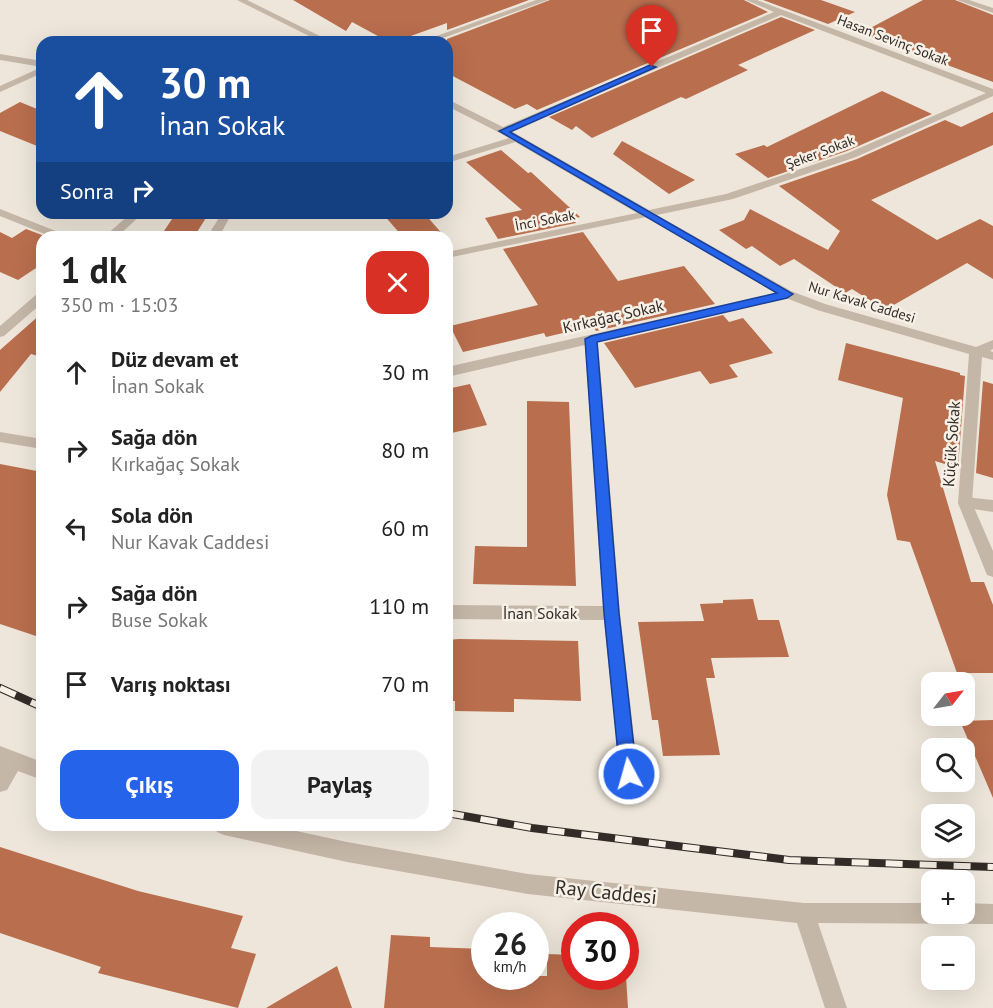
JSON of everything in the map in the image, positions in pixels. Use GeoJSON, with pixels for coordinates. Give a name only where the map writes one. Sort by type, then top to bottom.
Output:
{"type":"FeatureCollection","features":[{"type":"Feature","properties":{"kind":"street"},"geometry":{"type":"LineString","coordinates":[[244,2],[259,0]]}},
{"type":"Feature","properties":{"kind":"street"},"geometry":{"type":"LineString","coordinates":[[441,36],[544,0]]}},
{"type":"Feature","properties":{"kind":"street","name":"Hasan Sevinç Sokak"},"geometry":{"type":"LineString","coordinates":[[750,0],[993,93]]}},
{"type":"Feature","properties":{"kind":"street"},"geometry":{"type":"LineString","coordinates":[[961,0],[993,11]]}},
{"type":"Feature","properties":{"kind":"street"},"geometry":{"type":"LineString","coordinates":[[244,2],[315,36]]}},
{"type":"Feature","properties":{"kind":"street"},"geometry":{"type":"LineString","coordinates":[[503,131],[780,12]]}},
{"type":"Feature","properties":{"kind":"street"},"geometry":{"type":"LineString","coordinates":[[0,57],[36,63]]}},
{"type":"Feature","properties":{"kind":"street"},"geometry":{"type":"LineString","coordinates":[[0,89],[36,73]]}},
{"type":"Feature","properties":{"kind":"street","name":"Şeker Sokak"},"geometry":{"type":"LineString","coordinates":[[649,215],[729,197],[813,170],[993,93]]}},
{"type":"Feature","properties":{"kind":"street","name":"Nur Kavak Caddesi"},"geometry":{"type":"LineString","coordinates":[[453,105],[503,131],[787,294],[820,307],[993,356]]}},
{"type":"Feature","properties":{"kind":"street"},"geometry":{"type":"LineString","coordinates":[[453,158],[516,139]]}},
{"type":"Feature","properties":{"kind":"street"},"geometry":{"type":"LineString","coordinates":[[0,212],[47,231]]}},
{"type":"Feature","properties":{"kind":"street","name":"İnci Sokak"},"geometry":{"type":"LineString","coordinates":[[453,254],[649,215]]}},
{"type":"Feature","properties":{"kind":"street"},"geometry":{"type":"LineString","coordinates":[[117,231],[131,219]]}},
{"type":"Feature","properties":{"kind":"street","name":"Kırkağaç Sokak"},"geometry":{"type":"LineString","coordinates":[[453,371],[787,294]]}},
{"type":"Feature","properties":{"kind":"street"},"geometry":{"type":"LineString","coordinates":[[0,333],[36,301]]}},
{"type":"Feature","properties":{"kind":"street"},"geometry":{"type":"LineString","coordinates":[[591,339],[612,613],[629,774]]}},
{"type":"Feature","properties":{"kind":"street"},"geometry":{"type":"LineString","coordinates":[[976,352],[993,344]]}},
{"type":"Feature","properties":{"kind":"street","name":"Küçük Sokak"},"geometry":{"type":"LineString","coordinates":[[976,352],[965,502],[993,570]]}},
{"type":"Feature","properties":{"kind":"street"},"geometry":{"type":"LineString","coordinates":[[0,437],[36,443]]}},
{"type":"Feature","properties":{"kind":"street"},"geometry":{"type":"LineString","coordinates":[[965,502],[993,506]]}},
{"type":"Feature","properties":{"kind":"street","name":"İnan Sokak"},"geometry":{"type":"LineString","coordinates":[[453,612],[612,613]]}},
{"type":"Feature","properties":{"kind":"street"},"geometry":{"type":"LineString","coordinates":[[0,783],[7,758],[36,769]]}},
{"type":"Feature","properties":{"kind":"street","name":"Ray Caddesi"},"geometry":{"type":"LineString","coordinates":[[251,831],[347,852],[528,884],[804,913],[993,914]]}},
{"type":"Feature","properties":{"kind":"street"},"geometry":{"type":"LineString","coordinates":[[804,913],[836,1008]]}},
{"type":"Feature","properties":{"kind":"building"},"geometry":{"type":"Polygon","coordinates":[[[293,0],[529,0],[447,30],[447,23],[411,36],[378,36],[352,22],[346,31],[293,0]]]}},
{"type":"Feature","properties":{"kind":"building"},"geometry":{"type":"Polygon","coordinates":[[[550,0],[744,0],[768,12],[537,110],[527,104],[515,109],[453,76],[453,37],[550,0]]]}},
{"type":"Feature","properties":{"kind":"building"},"geometry":{"type":"Polygon","coordinates":[[[763,0],[821,0],[855,12],[828,24],[763,0]]]}},
{"type":"Feature","properties":{"kind":"building"},"geometry":{"type":"Polygon","coordinates":[[[923,0],[955,0],[993,15],[993,82],[861,33],[923,0]]]}},
{"type":"Feature","properties":{"kind":"building"},"geometry":{"type":"Polygon","coordinates":[[[781,17],[815,30],[738,65],[748,70],[686,99],[681,97],[592,138],[576,126],[572,130],[549,117],[781,17]]]}},
{"type":"Feature","properties":{"kind":"building"},"geometry":{"type":"Polygon","coordinates":[[[882,91],[932,114],[847,151],[768,178],[735,154],[764,145],[767,147],[882,91]]]}},
{"type":"Feature","properties":{"kind":"building"},"geometry":{"type":"Polygon","coordinates":[[[20,102],[36,109],[36,146],[0,131],[0,113],[20,102]]]}},
{"type":"Feature","properties":{"kind":"building"},"geometry":{"type":"Polygon","coordinates":[[[993,112],[993,145],[871,200],[937,240],[980,219],[993,226],[993,279],[967,263],[885,310],[852,289],[845,293],[794,259],[780,266],[752,246],[746,249],[719,230],[744,220],[750,209],[828,250],[840,231],[779,186],[857,159],[945,120],[961,127],[993,112]]]}},
{"type":"Feature","properties":{"kind":"building"},"geometry":{"type":"Polygon","coordinates":[[[622,141],[695,180],[669,194],[613,154],[622,141]]]}},
{"type":"Feature","properties":{"kind":"building"},"geometry":{"type":"Polygon","coordinates":[[[501,150],[528,173],[531,172],[580,217],[573,219],[576,223],[498,239],[485,218],[522,210],[466,162],[501,150]]]}},
{"type":"Feature","properties":{"kind":"building"},"geometry":{"type":"Polygon","coordinates":[[[172,219],[205,219],[198,231],[164,231],[172,219]]]}},
{"type":"Feature","properties":{"kind":"building"},"geometry":{"type":"Polygon","coordinates":[[[387,219],[429,219],[440,231],[398,231],[387,219]]]}},
{"type":"Feature","properties":{"kind":"building"},"geometry":{"type":"Polygon","coordinates":[[[26,229],[36,233],[36,268],[18,280],[0,272],[0,232],[12,238],[26,229]]]}},
{"type":"Feature","properties":{"kind":"building"},"geometry":{"type":"Polygon","coordinates":[[[583,232],[618,281],[684,266],[715,304],[596,331],[593,326],[546,337],[544,333],[463,352],[453,332],[453,325],[538,305],[503,249],[583,232]]]}},
{"type":"Feature","properties":{"kind":"building"},"geometry":{"type":"Polygon","coordinates":[[[723,315],[729,322],[743,318],[773,353],[729,365],[738,377],[710,384],[700,371],[635,388],[604,343],[723,315]]]}},
{"type":"Feature","properties":{"kind":"building"},"geometry":{"type":"Polygon","coordinates":[[[36,318],[36,355],[31,354],[0,392],[0,350],[36,318]]]}},
{"type":"Feature","properties":{"kind":"building"},"geometry":{"type":"Polygon","coordinates":[[[846,343],[965,376],[958,468],[935,461],[971,582],[984,582],[993,605],[993,673],[957,672],[910,542],[897,540],[887,495],[903,398],[838,380],[846,343]]]}},
{"type":"Feature","properties":{"kind":"building"},"geometry":{"type":"Polygon","coordinates":[[[983,381],[993,384],[993,478],[976,473],[983,381]]]}},
{"type":"Feature","properties":{"kind":"building"},"geometry":{"type":"Polygon","coordinates":[[[470,384],[487,425],[453,433],[453,388],[470,384]]]}},
{"type":"Feature","properties":{"kind":"building"},"geometry":{"type":"Polygon","coordinates":[[[527,401],[569,402],[576,586],[473,584],[475,546],[527,547],[527,401]]]}},
{"type":"Feature","properties":{"kind":"building"},"geometry":{"type":"Polygon","coordinates":[[[0,464],[36,471],[36,636],[0,624],[0,464]]]}},
{"type":"Feature","properties":{"kind":"building"},"geometry":{"type":"Polygon","coordinates":[[[753,599],[758,620],[779,620],[789,657],[711,658],[715,678],[706,678],[720,755],[663,756],[658,720],[652,720],[638,622],[704,621],[700,604],[723,603],[723,600],[753,599]]]}},
{"type":"Feature","properties":{"kind":"building"},"geometry":{"type":"Polygon","coordinates":[[[453,640],[578,641],[581,701],[514,699],[514,712],[455,711],[453,640]]]}},
{"type":"Feature","properties":{"kind":"building"},"geometry":{"type":"Polygon","coordinates":[[[993,720],[993,798],[975,756],[975,738],[967,738],[962,726],[975,726],[975,721],[993,720]]]}},
{"type":"Feature","properties":{"kind":"building"},"geometry":{"type":"Polygon","coordinates":[[[0,847],[138,891],[243,916],[231,948],[256,954],[238,1008],[98,973],[101,967],[0,933],[0,847]]]}},
{"type":"Feature","properties":{"kind":"building"},"geometry":{"type":"Polygon","coordinates":[[[391,935],[430,937],[430,947],[471,949],[471,990],[549,990],[549,954],[561,955],[561,990],[627,990],[628,1008],[384,1008],[391,935]]]}},
{"type":"Feature","properties":{"kind":"building"},"geometry":{"type":"Polygon","coordinates":[[[337,966],[352,1008],[266,1008],[337,966]]]}},
{"type":"Feature","properties":{"kind":"railway"},"geometry":{"type":"LineString","coordinates":[[0,688],[36,704]]}},
{"type":"Feature","properties":{"kind":"railway"},"geometry":{"type":"LineString","coordinates":[[453,814],[532,828],[789,860],[993,867]]}},
{"type":"Feature","properties":{"kind":"route"},"geometry":{"type":"LineString","coordinates":[[629,774],[612,613],[591,339],[787,294],[503,131],[652,67]]}}]}
